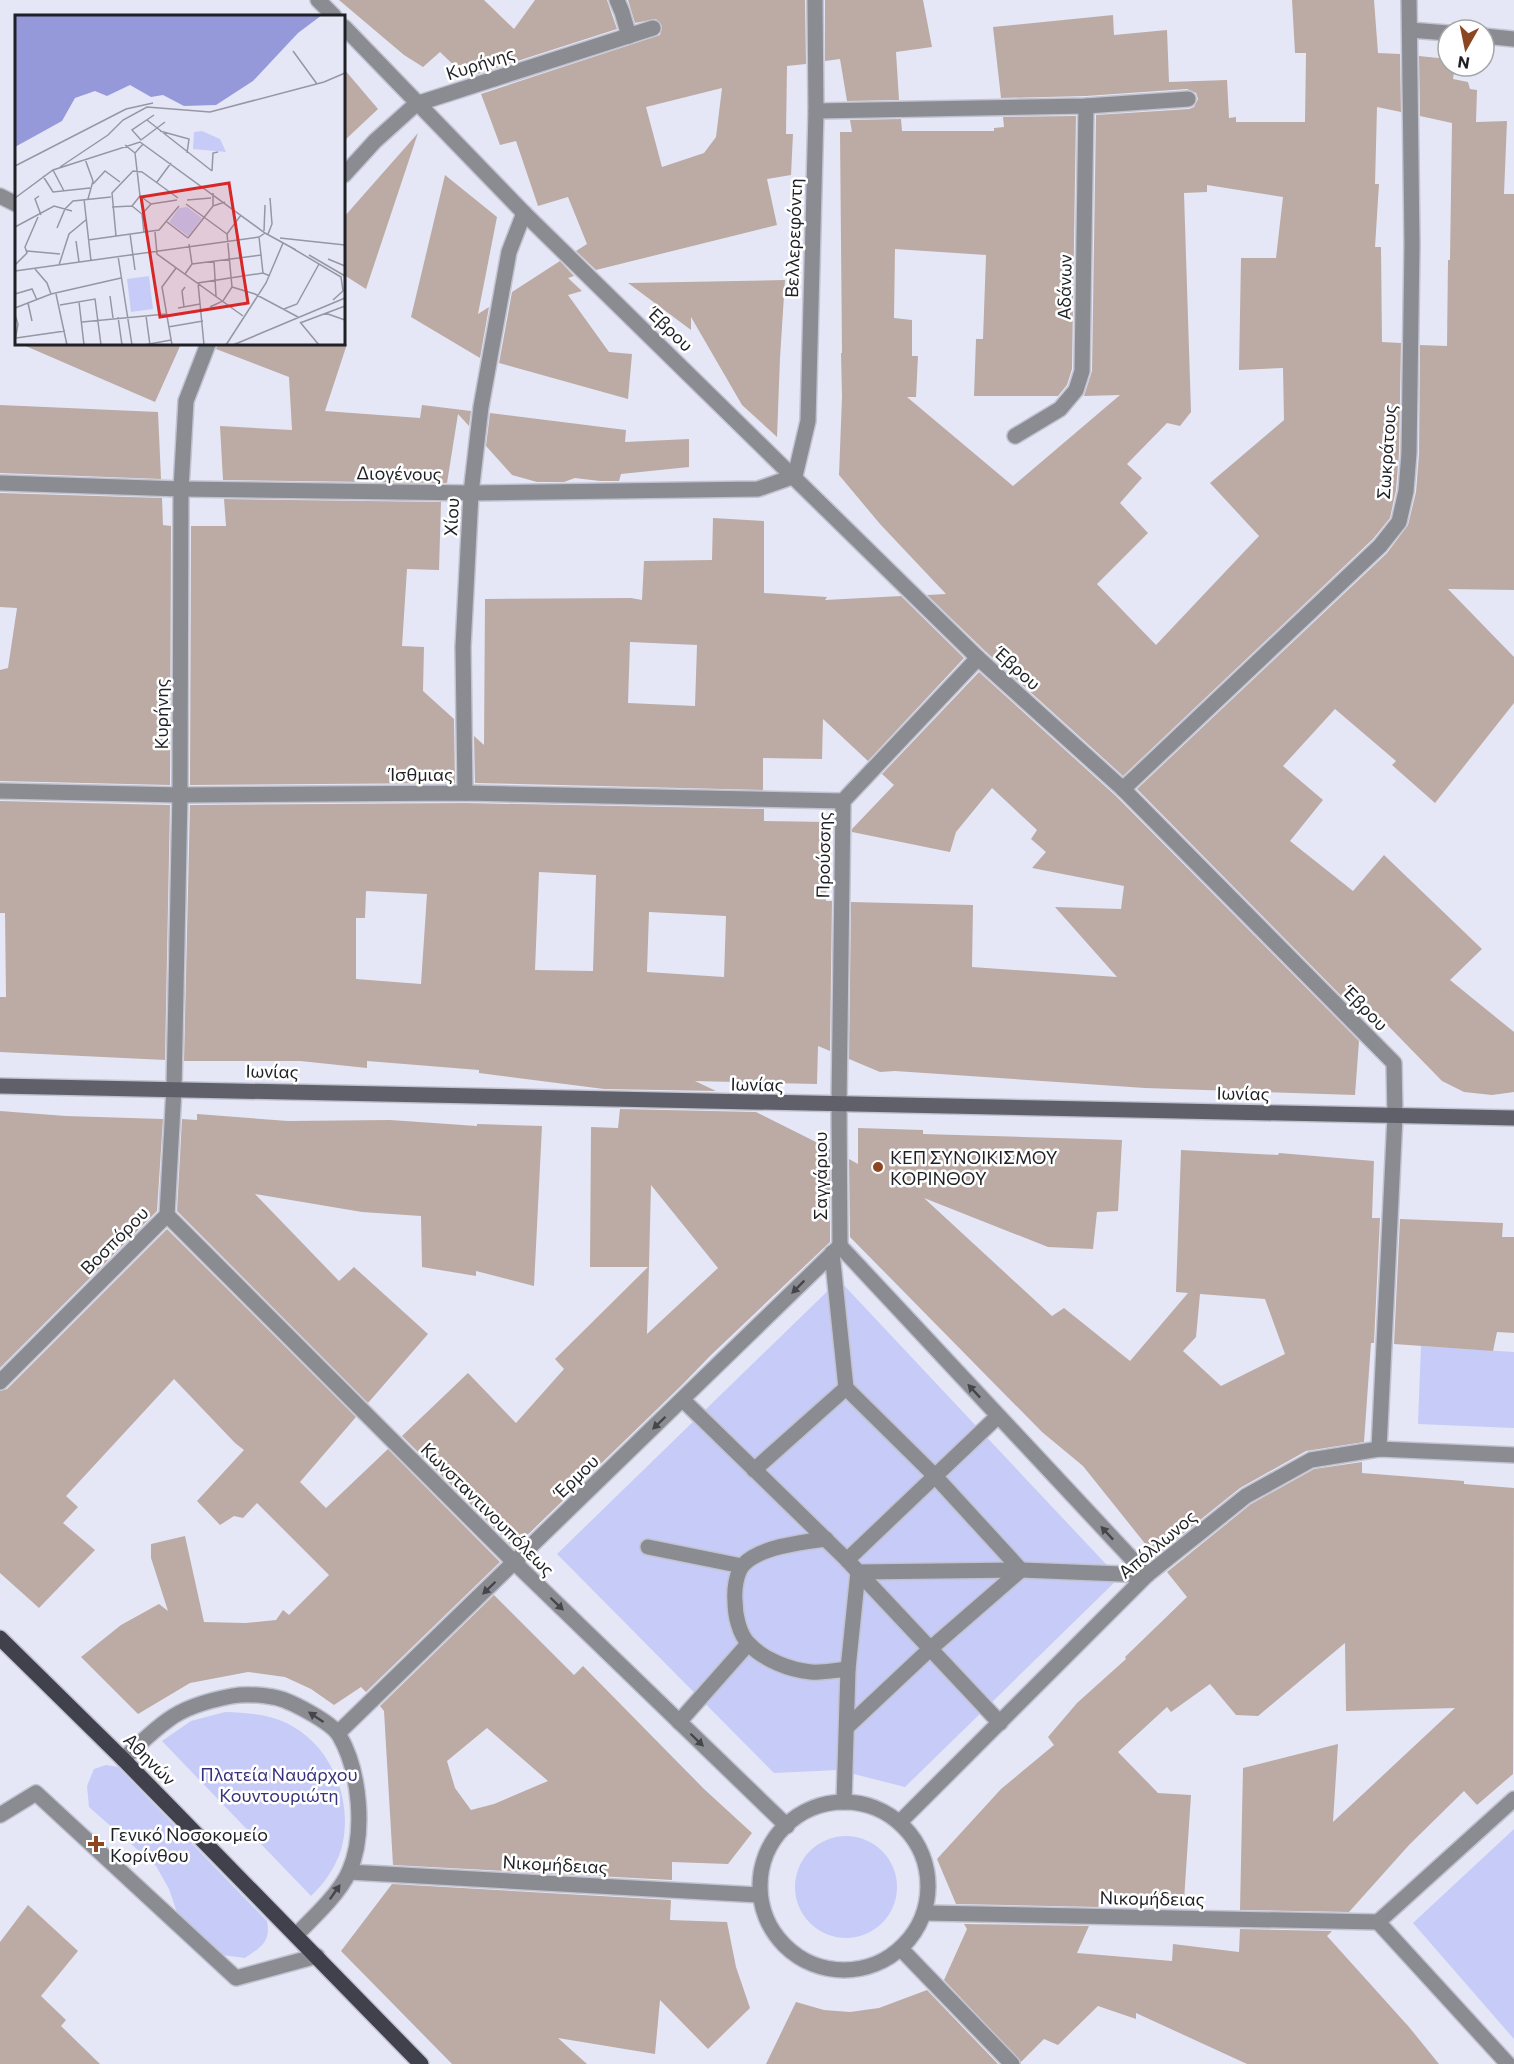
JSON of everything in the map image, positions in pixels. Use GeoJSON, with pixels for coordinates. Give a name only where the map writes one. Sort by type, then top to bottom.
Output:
{"type":"FeatureCollection","features":[{"type":"Feature","properties":{"kind":"main road","name":"Αθηνών"},"geometry":{"type":"LineString","coordinates":[[0,1638],[123,1759],[421,2064]]}},
{"type":"Feature","properties":{"kind":"street"},"geometry":{"type":"LineString","coordinates":[[318,0],[332,15]]}},
{"type":"Feature","properties":{"kind":"street"},"geometry":{"type":"LineString","coordinates":[[617,0],[628,36]]}},
{"type":"Feature","properties":{"kind":"street","name":"Βελλερεφόντη"},"geometry":{"type":"LineString","coordinates":[[795,476],[808,421],[816,111],[815,0]]}},
{"type":"Feature","properties":{"kind":"street","name":"Σωκράτους"},"geometry":{"type":"LineString","coordinates":[[1123,789],[1380,546],[1399,522],[1406,491],[1408,453],[1412,245],[1409,0]]}},
{"type":"Feature","properties":{"kind":"street","name":"Έβρου"},"geometry":{"type":"LineString","coordinates":[[345,28],[524,213],[795,476],[978,658],[1123,789],[1394,1063],[1395,1116],[1379,1449]]}},
{"type":"Feature","properties":{"kind":"street","name":"Κυρήνης"},"geometry":{"type":"LineString","coordinates":[[345,174],[375,141],[416,104],[653,28]]}},
{"type":"Feature","properties":{"kind":"street"},"geometry":{"type":"LineString","coordinates":[[1410,30],[1436,32]]}},
{"type":"Feature","properties":{"kind":"street"},"geometry":{"type":"LineString","coordinates":[[1496,37],[1514,39]]}},
{"type":"Feature","properties":{"kind":"street"},"geometry":{"type":"LineString","coordinates":[[816,111],[1086,106],[1188,99]]}},
{"type":"Feature","properties":{"kind":"street","name":"Αδάνων"},"geometry":{"type":"LineString","coordinates":[[1015,436],[1060,409],[1076,390],[1082,371],[1086,106]]}},
{"type":"Feature","properties":{"kind":"street"},"geometry":{"type":"LineString","coordinates":[[0,196],[15,204]]}},
{"type":"Feature","properties":{"kind":"street","name":"Χίου"},"geometry":{"type":"LineString","coordinates":[[465,793],[464,646],[471,493],[482,407],[509,252],[524,213]]}},
{"type":"Feature","properties":{"kind":"street","name":"Κυρήνης"},"geometry":{"type":"LineString","coordinates":[[174,1088],[180,795],[181,489],[186,401],[208,345]]}},
{"type":"Feature","properties":{"kind":"street","name":"Διογένους"},"geometry":{"type":"LineString","coordinates":[[0,483],[181,489],[471,493],[758,489],[795,476]]}},
{"type":"Feature","properties":{"kind":"street","name":"Προύσσης"},"geometry":{"type":"LineString","coordinates":[[839,1105],[843,801],[978,658]]}},
{"type":"Feature","properties":{"kind":"street","name":"Ίσθμιας"},"geometry":{"type":"LineString","coordinates":[[0,790],[180,795],[465,793],[843,801]]}},
{"type":"Feature","properties":{"kind":"street","name":"Ιωνίας"},"geometry":{"type":"LineString","coordinates":[[0,1086],[1514,1118]]}},
{"type":"Feature","properties":{"kind":"street","name":"Βοσπόρου"},"geometry":{"type":"LineString","coordinates":[[0,1382],[167,1215],[174,1088]]}},
{"type":"Feature","properties":{"kind":"street","name":"Σαγγάριου"},"geometry":{"type":"LineString","coordinates":[[839,1105],[836,1250],[846,1388]]}},
{"type":"Feature","properties":{"kind":"street","name":"Κωνσταντινουπόλεως"},"geometry":{"type":"LineString","coordinates":[[167,1215],[515,1563],[787,1826]]}},
{"type":"Feature","properties":{"kind":"street"},"geometry":{"type":"LineString","coordinates":[[836,1250],[1147,1575]]}},
{"type":"Feature","properties":{"kind":"street","name":"Έρμου"},"geometry":{"type":"LineString","coordinates":[[338,1733],[836,1250]]}},
{"type":"Feature","properties":{"kind":"street"},"geometry":{"type":"LineString","coordinates":[[754,1470],[846,1388],[934,1475],[1021,1570]]}},
{"type":"Feature","properties":{"kind":"street"},"geometry":{"type":"LineString","coordinates":[[683,1400],[847,1560],[1000,1723]]}},
{"type":"Feature","properties":{"kind":"street"},"geometry":{"type":"LineString","coordinates":[[847,1560],[997,1416]]}},
{"type":"Feature","properties":{"kind":"street","name":"Απόλλωνος"},"geometry":{"type":"LineString","coordinates":[[900,1822],[1147,1575],[1246,1496],[1311,1460],[1379,1449],[1514,1455]]}},
{"type":"Feature","properties":{"kind":"street"},"geometry":{"type":"LineString","coordinates":[[826,1539],[795,1543],[761,1553],[742,1566],[734,1592],[735,1616],[748,1644],[789,1669],[813,1672],[848,1669]]}},
{"type":"Feature","properties":{"kind":"street"},"geometry":{"type":"LineString","coordinates":[[648,1546],[742,1566]]}},
{"type":"Feature","properties":{"kind":"street"},"geometry":{"type":"LineString","coordinates":[[858,1572],[1021,1570],[1147,1575]]}},
{"type":"Feature","properties":{"kind":"street"},"geometry":{"type":"LineString","coordinates":[[847,1727],[930,1649],[1021,1570]]}},
{"type":"Feature","properties":{"kind":"street"},"geometry":{"type":"LineString","coordinates":[[844,1802],[848,1669],[858,1572]]}},
{"type":"Feature","properties":{"kind":"street"},"geometry":{"type":"LineString","coordinates":[[679,1722],[748,1644]]}},
{"type":"Feature","properties":{"kind":"street"},"geometry":{"type":"LineString","coordinates":[[123,1759],[169,1719],[194,1707],[233,1696],[274,1697],[311,1713],[338,1733],[354,1773],[359,1799],[358,1834],[349,1872],[326,1904],[296,1935]]}},
{"type":"Feature","properties":{"kind":"street"},"geometry":{"type":"LineString","coordinates":[[0,1815],[36,1793],[236,1978],[317,1956]]}},
{"type":"Feature","properties":{"kind":"street"},"geometry":{"type":"LineString","coordinates":[[1508,2064],[1378,1922],[1514,1799]]}},
{"type":"Feature","properties":{"kind":"street"},"geometry":{"type":"LineString","coordinates":[[844,1802],[877,1808],[900,1822],[916,1841],[926,1864],[929,1889],[925,1913],[915,1933],[901,1949],[879,1964],[853,1971],[826,1970],[801,1960],[780,1943],[766,1921],[759,1895],[759,1871],[767,1849],[787,1826],[801,1813],[825,1803],[844,1802]]}},
{"type":"Feature","properties":{"kind":"street","name":"Νικομήδειας"},"geometry":{"type":"LineString","coordinates":[[349,1872],[759,1895]]}},
{"type":"Feature","properties":{"kind":"street","name":"Νικομήδειας"},"geometry":{"type":"LineString","coordinates":[[925,1913],[1378,1922]]}},
{"type":"Feature","properties":{"kind":"street"},"geometry":{"type":"LineString","coordinates":[[901,1949],[1012,2064]]}},
{"type":"Feature","properties":{"kind":"green space"},"geometry":{"type":"Polygon","coordinates":[[[839,1280],[1119,1578],[905,1787],[838,1770],[774,1773],[557,1554],[839,1280]]]}},
{"type":"Feature","properties":{"kind":"green space"},"geometry":{"type":"Polygon","coordinates":[[[1421,1346],[1514,1352],[1514,1428],[1418,1424],[1421,1346]]]}},
{"type":"Feature","properties":{"kind":"green space","name":"Πλατεία Ναυάρχου Κουντουριώτη"},"geometry":{"type":"Polygon","coordinates":[[[225,1712],[268,1717],[292,1726],[307,1736],[319,1749],[337,1780],[345,1815],[341,1850],[329,1875],[311,1896],[162,1741],[191,1721],[225,1712]]]}},
{"type":"Feature","properties":{"kind":"green space"},"geometry":{"type":"Polygon","coordinates":[[[106,1765],[118,1767],[267,1921],[268,1934],[260,1947],[245,1958],[222,1955],[182,1927],[169,1889],[156,1866],[89,1807],[87,1786],[94,1769],[106,1765]]]}},
{"type":"Feature","properties":{"kind":"green space"},"geometry":{"type":"Polygon","coordinates":[[[1514,1829],[1514,2039],[1413,1923],[1514,1829]]]}},
{"type":"Feature","properties":{"kind":"green space"},"geometry":{"type":"Polygon","coordinates":[[[846,1836],[866,1840],[882,1851],[893,1867],[897,1887],[893,1907],[882,1923],[866,1934],[846,1938],[826,1934],[810,1923],[799,1907],[795,1887],[799,1867],[810,1851],[826,1840],[846,1836]]]}},
{"type":"Feature","properties":{"kind":"building"},"geometry":{"type":"Polygon","coordinates":[[[339,0],[484,0],[514,29],[535,0],[607,0],[617,29],[474,75],[470,65],[462,73],[440,52],[423,67],[404,55],[339,0]]]}},
{"type":"Feature","properties":{"kind":"building"},"geometry":{"type":"Polygon","coordinates":[[[628,0],[805,0],[806,64],[787,66],[786,134],[793,134],[791,175],[767,179],[777,225],[596,270],[576,251],[587,244],[568,197],[538,206],[516,141],[500,145],[481,94],[660,35],[662,26],[656,19],[635,23],[628,0]],[[722,88],[646,107],[662,167],[704,153],[716,137],[722,88]]]}},
{"type":"Feature","properties":{"kind":"building"},"geometry":{"type":"Polygon","coordinates":[[[825,0],[923,0],[932,47],[896,52],[899,100],[847,101],[840,59],[825,61],[825,0]]]}},
{"type":"Feature","properties":{"kind":"building"},"geometry":{"type":"Polygon","coordinates":[[[1292,0],[1374,0],[1378,53],[1400,54],[1401,112],[1377,107],[1375,184],[1379,184],[1375,247],[1381,247],[1382,342],[1401,343],[1399,453],[1396,490],[1390,518],[1373,539],[1123,776],[927,595],[946,594],[880,524],[839,475],[842,397],[840,132],[852,132],[850,120],[901,119],[902,131],[994,131],[994,128],[1004,127],[1003,117],[1076,116],[1072,369],[1067,385],[1058,396],[974,396],[976,339],[983,339],[986,255],[895,249],[894,318],[912,320],[912,356],[918,356],[916,397],[907,397],[1013,486],[1120,395],[1084,396],[1092,371],[1096,115],[1189,109],[1194,107],[1198,99],[1196,93],[1187,89],[1086,96],[1001,98],[993,27],[1113,15],[1114,35],[1167,30],[1169,82],[1227,80],[1229,118],[1236,117],[1236,122],[1305,122],[1306,53],[1295,53],[1292,0]],[[1207,185],[1207,192],[1184,193],[1191,412],[1180,426],[1167,423],[1127,464],[1142,478],[1120,503],[1148,533],[1097,584],[1156,645],[1259,536],[1210,483],[1284,420],[1283,368],[1239,370],[1241,258],[1276,258],[1283,197],[1207,185]]]}},
{"type":"Feature","properties":{"kind":"building"},"geometry":{"type":"Polygon","coordinates":[[[1419,56],[1436,58],[1436,78],[1453,78],[1468,82],[1470,89],[1477,90],[1476,122],[1507,121],[1504,194],[1514,194],[1514,590],[1448,589],[1514,657],[1514,703],[1435,803],[1392,765],[1396,761],[1335,709],[1283,766],[1323,800],[1290,841],[1353,891],[1384,855],[1482,949],[1450,980],[1514,1032],[1514,1092],[1492,1095],[1464,1092],[1442,1081],[1362,999],[1360,1015],[1137,789],[1387,553],[1408,525],[1416,492],[1419,454],[1420,345],[1447,346],[1448,260],[1450,260],[1452,123],[1420,116],[1419,56]]]}},
{"type":"Feature","properties":{"kind":"building"},"geometry":{"type":"Polygon","coordinates":[[[345,70],[378,109],[345,140],[345,70]]]}},
{"type":"Feature","properties":{"kind":"building"},"geometry":{"type":"Polygon","coordinates":[[[418,133],[366,289],[345,276],[345,216],[418,133]]]}},
{"type":"Feature","properties":{"kind":"building"},"geometry":{"type":"Polygon","coordinates":[[[445,175],[497,217],[478,314],[489,307],[480,358],[411,317],[445,175]]]}},
{"type":"Feature","properties":{"kind":"building"},"geometry":{"type":"Polygon","coordinates":[[[560,261],[574,276],[568,278],[582,291],[568,295],[609,352],[632,354],[628,399],[499,363],[512,292],[560,261]]]}},
{"type":"Feature","properties":{"kind":"building"},"geometry":{"type":"Polygon","coordinates":[[[785,280],[777,437],[742,405],[691,317],[691,330],[628,283],[785,280]]]}},
{"type":"Feature","properties":{"kind":"building"},"geometry":{"type":"Polygon","coordinates":[[[347,344],[325,411],[420,418],[422,405],[471,411],[469,426],[458,414],[447,483],[223,480],[220,426],[292,430],[289,377],[216,349],[218,345],[347,344]]]}},
{"type":"Feature","properties":{"kind":"building"},"geometry":{"type":"Polygon","coordinates":[[[23,345],[181,345],[155,402],[23,345]]]}},
{"type":"Feature","properties":{"kind":"building"},"geometry":{"type":"Polygon","coordinates":[[[0,405],[158,412],[161,479],[0,473],[0,405]]]}},
{"type":"Feature","properties":{"kind":"building"},"geometry":{"type":"Polygon","coordinates":[[[490,413],[626,430],[625,442],[689,439],[689,467],[621,474],[619,481],[575,478],[564,482],[537,482],[512,475],[486,446],[490,413]]]}},
{"type":"Feature","properties":{"kind":"building"},"geometry":{"type":"Polygon","coordinates":[[[0,493],[162,498],[163,525],[171,526],[170,785],[0,781],[0,670],[8,668],[17,608],[0,607],[0,493]]]}},
{"type":"Feature","properties":{"kind":"building"},"geometry":{"type":"Polygon","coordinates":[[[224,499],[441,502],[439,570],[407,569],[402,646],[424,647],[423,691],[454,719],[455,783],[190,785],[191,526],[226,526],[224,499]]]}},
{"type":"Feature","properties":{"kind":"building"},"geometry":{"type":"Polygon","coordinates":[[[713,518],[764,521],[764,593],[827,597],[825,600],[901,596],[964,658],[868,761],[823,719],[822,759],[763,758],[763,790],[475,783],[474,736],[484,745],[485,599],[631,598],[642,600],[644,561],[712,560],[713,518]],[[630,642],[628,703],[695,706],[697,645],[630,642]]]}},
{"type":"Feature","properties":{"kind":"building"},"geometry":{"type":"Polygon","coordinates":[[[979,672],[1116,796],[1359,1041],[1355,1095],[1145,1088],[895,1071],[880,1072],[849,1059],[851,902],[973,905],[972,967],[1117,977],[1055,907],[1121,909],[1124,886],[1032,868],[1046,852],[1031,839],[1037,830],[992,788],[956,832],[950,852],[852,832],[852,829],[894,785],[882,774],[979,672]]]}},
{"type":"Feature","properties":{"kind":"building"},"geometry":{"type":"Polygon","coordinates":[[[0,801],[170,805],[165,1060],[0,1052],[0,997],[6,997],[5,913],[0,913],[0,801]]]}},
{"type":"Feature","properties":{"kind":"building"},"geometry":{"type":"Polygon","coordinates":[[[465,803],[764,809],[764,821],[829,822],[826,901],[832,901],[830,1051],[818,1046],[817,1084],[695,1081],[716,1091],[604,1089],[479,1073],[479,1070],[367,1061],[367,1068],[300,1061],[184,1061],[190,805],[465,803]],[[539,872],[535,970],[593,971],[596,875],[539,872]],[[366,891],[365,918],[356,918],[356,979],[421,984],[427,894],[366,891]],[[649,912],[647,972],[724,977],[726,916],[649,912]]]}},
{"type":"Feature","properties":{"kind":"building"},"geometry":{"type":"Polygon","coordinates":[[[620,1109],[756,1112],[830,1149],[830,1242],[514,1548],[402,1436],[468,1373],[516,1423],[564,1369],[555,1359],[648,1267],[590,1267],[591,1127],[618,1128],[620,1109]],[[651,1185],[647,1334],[718,1268],[651,1185]]]}},
{"type":"Feature","properties":{"kind":"building"},"geometry":{"type":"Polygon","coordinates":[[[0,1111],[163,1119],[157,1211],[0,1368],[0,1111]]]}},
{"type":"Feature","properties":{"kind":"building"},"geometry":{"type":"Polygon","coordinates":[[[197,1114],[288,1121],[390,1120],[477,1126],[477,1124],[542,1126],[534,1286],[476,1271],[476,1276],[422,1267],[421,1216],[362,1212],[255,1194],[339,1281],[354,1267],[428,1334],[368,1403],[177,1211],[182,1119],[197,1120],[197,1114]]]}},
{"type":"Feature","properties":{"kind":"building"},"geometry":{"type":"Polygon","coordinates":[[[858,1128],[923,1130],[923,1134],[1122,1140],[1118,1211],[1097,1212],[1093,1249],[1048,1247],[924,1198],[1052,1316],[1064,1308],[1130,1361],[1188,1293],[1176,1292],[1181,1150],[1278,1155],[1279,1153],[1374,1161],[1372,1218],[1380,1218],[1374,1343],[1371,1343],[1364,1442],[1306,1451],[1240,1488],[1155,1556],[1083,1466],[1042,1432],[850,1237],[849,1159],[858,1164],[858,1128]],[[1200,1294],[1196,1337],[1183,1351],[1221,1386],[1285,1354],[1265,1299],[1200,1294]]]}},
{"type":"Feature","properties":{"kind":"building"},"geometry":{"type":"Polygon","coordinates":[[[1400,1219],[1503,1223],[1502,1237],[1514,1237],[1514,1333],[1497,1332],[1493,1351],[1394,1344],[1400,1219]]]}},
{"type":"Feature","properties":{"kind":"building"},"geometry":{"type":"Polygon","coordinates":[[[167,1229],[356,1417],[300,1482],[326,1508],[388,1449],[500,1562],[366,1692],[361,1687],[334,1705],[311,1689],[285,1677],[248,1672],[190,1683],[138,1714],[81,1657],[121,1625],[159,1604],[168,1611],[151,1558],[151,1544],[185,1536],[204,1622],[245,1623],[276,1620],[283,1610],[289,1615],[329,1575],[257,1503],[243,1518],[234,1516],[220,1525],[197,1501],[244,1450],[174,1379],[66,1496],[78,1507],[63,1523],[95,1550],[39,1608],[0,1573],[0,1391],[7,1389],[167,1229]]]}},
{"type":"Feature","properties":{"kind":"building"},"geometry":{"type":"Polygon","coordinates":[[[1362,1462],[1362,1473],[1464,1481],[1464,1484],[1514,1488],[1513,1774],[1477,1805],[1464,1791],[1409,1845],[1349,1912],[1240,1910],[1243,1768],[1338,1744],[1333,1822],[1455,1708],[1346,1711],[1345,1643],[1258,1716],[1236,1715],[1210,1684],[1171,1712],[1167,1707],[1118,1752],[1158,1793],[1191,1795],[1184,1900],[1126,1895],[1103,1896],[1098,1907],[956,1904],[937,1859],[1001,1789],[1054,1745],[1048,1737],[1077,1703],[1126,1659],[1125,1657],[1187,1597],[1167,1572],[1251,1504],[1314,1469],[1362,1462]]]}},
{"type":"Feature","properties":{"kind":"building"},"geometry":{"type":"Polygon","coordinates":[[[494,1595],[574,1675],[583,1666],[704,1789],[752,1833],[728,1864],[672,1862],[672,1880],[393,1865],[384,1711],[380,1706],[494,1595]],[[487,1728],[447,1761],[455,1788],[471,1810],[494,1804],[548,1781],[487,1728]]]}},
{"type":"Feature","properties":{"kind":"building"},"geometry":{"type":"Polygon","coordinates":[[[392,1884],[671,1900],[670,1920],[727,1922],[736,1967],[750,2008],[708,2049],[660,2000],[655,2054],[558,2038],[587,2064],[452,2064],[341,1951],[392,1884]]]}},
{"type":"Feature","properties":{"kind":"building"},"geometry":{"type":"Polygon","coordinates":[[[28,1905],[78,1951],[41,1996],[66,2020],[61,2026],[100,2064],[0,2064],[0,1942],[28,1905]]]}},
{"type":"Feature","properties":{"kind":"building"},"geometry":{"type":"Polygon","coordinates":[[[964,1924],[1089,1926],[1077,1953],[1172,1961],[1173,1944],[1239,1952],[1240,1929],[1332,1931],[1327,1936],[1439,2064],[1247,2064],[1136,2013],[1136,2019],[1098,2006],[1058,2045],[1044,2039],[1021,2062],[944,1980],[967,1929],[964,1924]]]}},
{"type":"Feature","properties":{"kind":"building"},"geometry":{"type":"Polygon","coordinates":[[[927,1990],[998,2064],[766,2064],[796,2002],[824,2010],[850,2012],[879,2008],[927,1990]]]}},
{"type":"Feature","properties":{"kind":"place","name":"ΚΕΠ ΣΥΝΟΙΚΙΣΜΟΥ ΚΟΡΙΝΘΟΥ"},"geometry":{"type":"Point","coordinates":[878,1167]}},
{"type":"Feature","properties":{"kind":"place","name":"Γενικό Νοσοκομείο Κορίνθου"},"geometry":{"type":"Point","coordinates":[96,1844]}}]}
